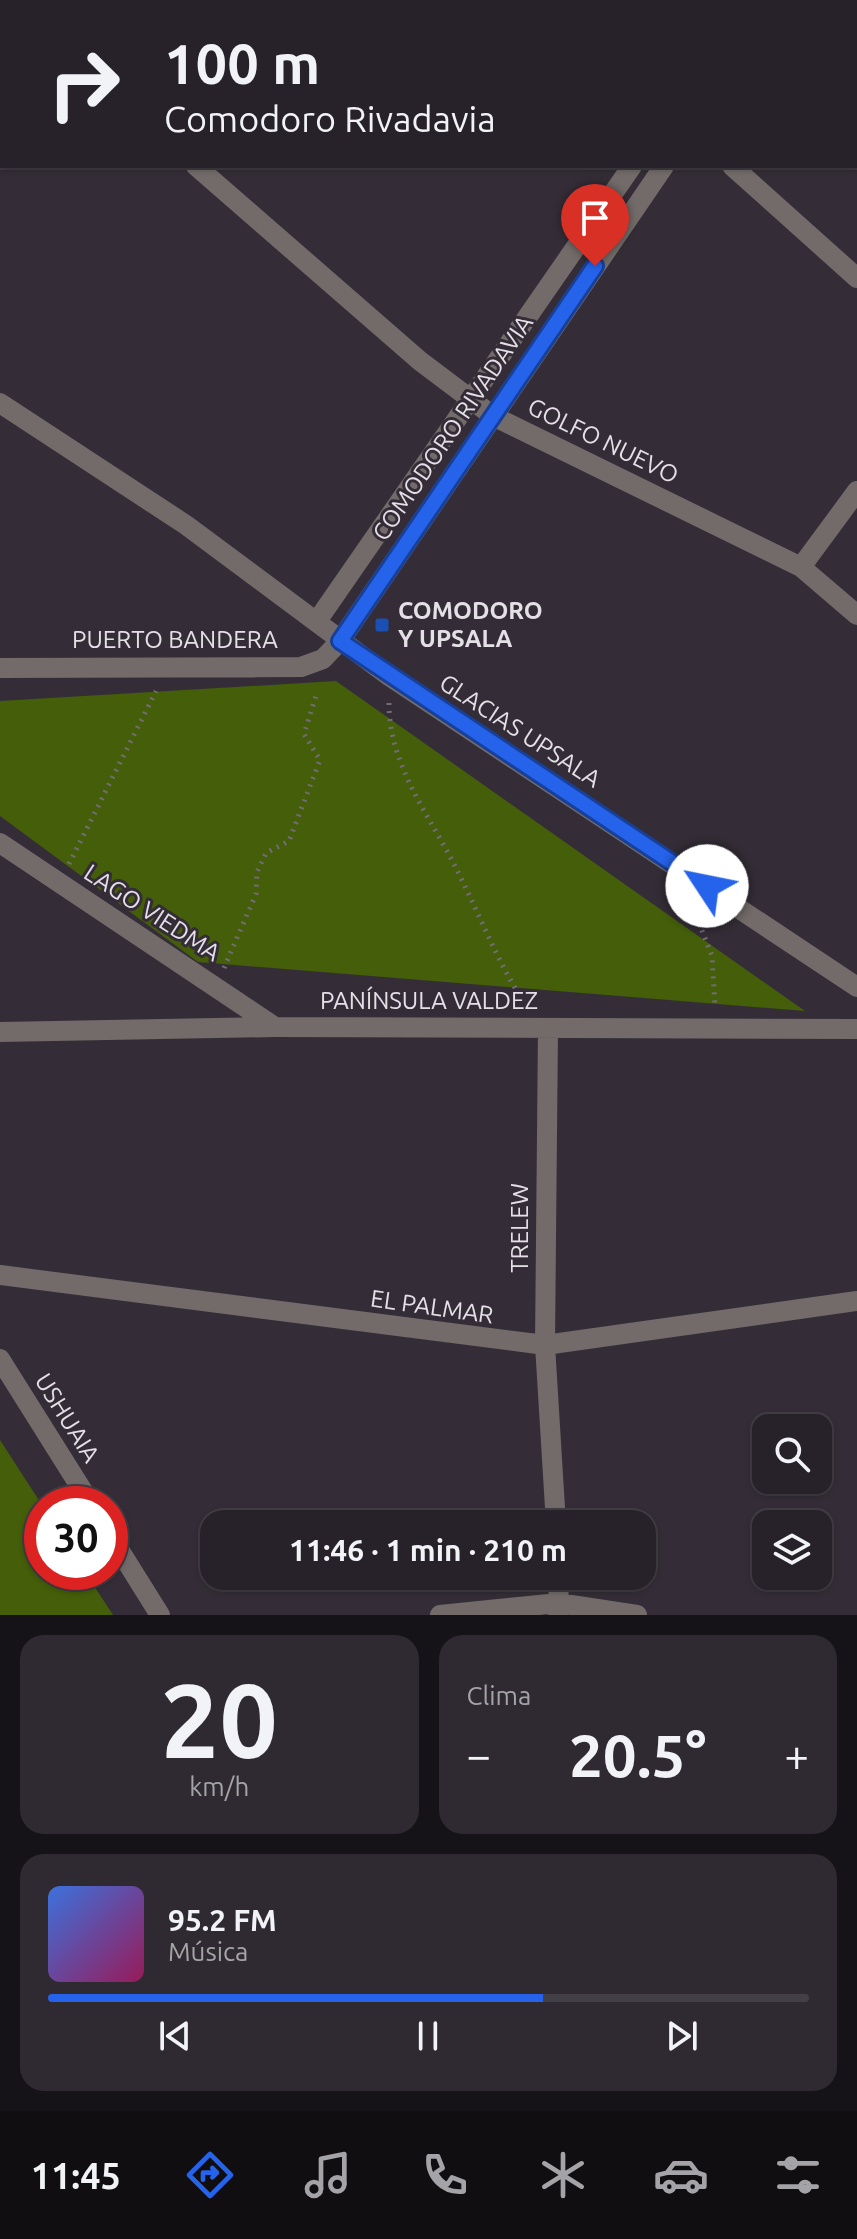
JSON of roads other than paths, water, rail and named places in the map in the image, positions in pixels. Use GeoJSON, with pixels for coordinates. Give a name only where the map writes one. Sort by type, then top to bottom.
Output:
{"type":"FeatureCollection","features":[{"type":"Feature","properties":{"kind":"street","name":"GOLFO NUEVO"},"geometry":{"type":"LineString","coordinates":[[203,168],[391,336],[493,416],[801,567],[857,615]]}},
{"type":"Feature","properties":{"kind":"street","name":"COMODORO RIVADAVIA"},"geometry":{"type":"LineString","coordinates":[[317,621],[631,168]]}},
{"type":"Feature","properties":{"kind":"street","name":"COMODORO RIVADAVIA"},"geometry":{"type":"LineString","coordinates":[[340,641],[663,168]]}},
{"type":"Feature","properties":{"kind":"street"},"geometry":{"type":"LineString","coordinates":[[734,168],[857,278]]}},
{"type":"Feature","properties":{"kind":"street","name":"GLACIAS UPSALA"},"geometry":{"type":"LineString","coordinates":[[0,403],[186,525],[389,676],[857,987]]}},
{"type":"Feature","properties":{"kind":"street"},"geometry":{"type":"LineString","coordinates":[[801,567],[857,491]]}},
{"type":"Feature","properties":{"kind":"street","name":"PUERTO BANDERA"},"geometry":{"type":"LineString","coordinates":[[0,668],[301,667],[323,659],[340,641]]}},
{"type":"Feature","properties":{"kind":"street","name":"LAGO VIEDMA"},"geometry":{"type":"LineString","coordinates":[[0,843],[275,1027]]}},
{"type":"Feature","properties":{"kind":"street","name":"PANÍNSULA VALDEZ"},"geometry":{"type":"LineString","coordinates":[[0,1032],[275,1027],[857,1029]]}},
{"type":"Feature","properties":{"kind":"street","name":"TRELEW"},"geometry":{"type":"LineString","coordinates":[[548,1028],[545,1345],[555,1510]]}},
{"type":"Feature","properties":{"kind":"street","name":"EL PALMAR"},"geometry":{"type":"LineString","coordinates":[[0,1275],[545,1345],[857,1301]]}},
{"type":"Feature","properties":{"kind":"street","name":"USHUAIA"},"geometry":{"type":"LineString","coordinates":[[0,1359],[80,1486]]}},
{"type":"Feature","properties":{"kind":"street"},"geometry":{"type":"LineString","coordinates":[[128,1564],[160,1615]]}},
{"type":"Feature","properties":{"kind":"street"},"geometry":{"type":"LineString","coordinates":[[440,1615],[558,1609],[637,1615]]}},
{"type":"Feature","properties":{"kind":"place","name":"COMODORO Y UPSALA"},"geometry":{"type":"Point","coordinates":[382,625]}}]}
